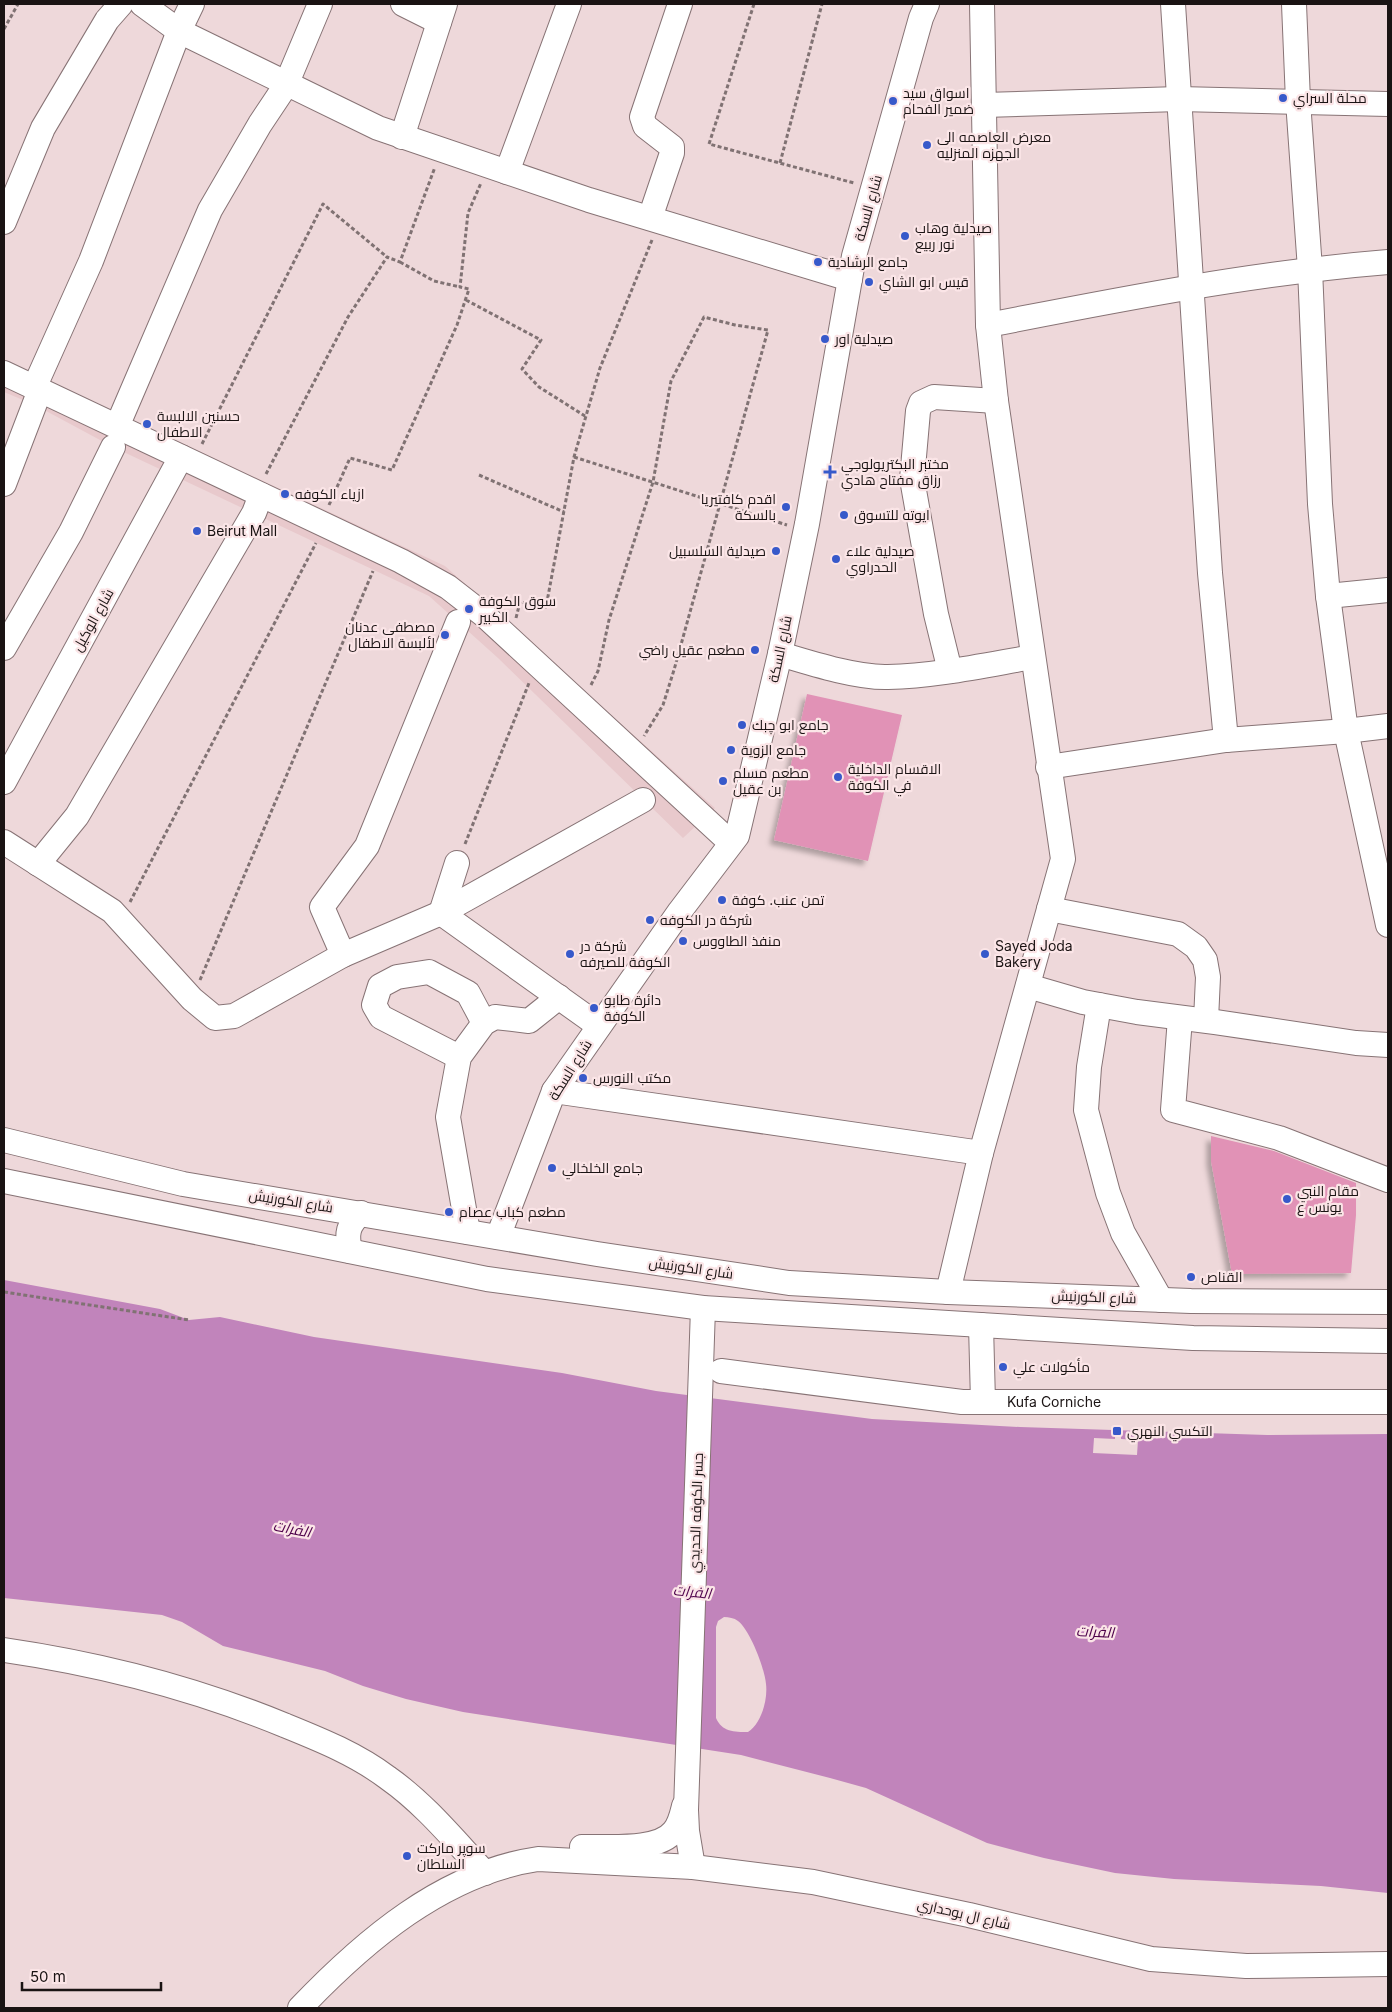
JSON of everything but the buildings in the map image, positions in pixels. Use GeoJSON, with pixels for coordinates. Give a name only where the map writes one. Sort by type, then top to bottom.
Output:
{"type":"FeatureCollection","features":[{"type":"Feature","properties":{"kind":"street"},"geometry":{"type":"LineString","coordinates":[[4,222],[43,128],[108,20],[121,4]]}},
{"type":"Feature","properties":{"kind":"street"},"geometry":{"type":"LineString","coordinates":[[142,4],[179,31],[286,85],[402,137],[655,220],[850,279]]}},
{"type":"Feature","properties":{"kind":"street"},"geometry":{"type":"LineString","coordinates":[[4,484],[40,383],[91,261],[179,31],[192,4]]}},
{"type":"Feature","properties":{"kind":"street"},"geometry":{"type":"LineString","coordinates":[[122,415],[210,210],[260,124],[286,85],[320,4]]}},
{"type":"Feature","properties":{"kind":"street"},"geometry":{"type":"LineString","coordinates":[[402,137],[442,13],[403,4]]}},
{"type":"Feature","properties":{"kind":"street"},"geometry":{"type":"LineString","coordinates":[[498,169],[569,4]]}},
{"type":"Feature","properties":{"kind":"street"},"geometry":{"type":"LineString","coordinates":[[655,220],[672,147],[646,126],[642,117],[680,4]]}},
{"type":"Feature","properties":{"kind":"street","name":"شارع السكة"},"geometry":{"type":"LineString","coordinates":[[498,1237],[554,1091],[680,911],[737,836],[780,654],[805,531],[854,256],[921,18],[928,4]]}},
{"type":"Feature","properties":{"kind":"street"},"geometry":{"type":"LineString","coordinates":[[948,1292],[981,1152],[1062,859],[996,401],[988,325],[982,4]]}},
{"type":"Feature","properties":{"kind":"street"},"geometry":{"type":"LineString","coordinates":[[1173,4],[1210,573],[1226,740]]}},
{"type":"Feature","properties":{"kind":"street"},"geometry":{"type":"LineString","coordinates":[[1294,4],[1298,101],[1310,269],[1320,504],[1328,596],[1346,731],[1388,925]]}},
{"type":"Feature","properties":{"kind":"street"},"geometry":{"type":"LineString","coordinates":[[984,105],[1180,99],[1388,104]]}},
{"type":"Feature","properties":{"kind":"street"},"geometry":{"type":"LineString","coordinates":[[988,325],[1191,286],[1310,269],[1388,262]]}},
{"type":"Feature","properties":{"kind":"street"},"geometry":{"type":"LineString","coordinates":[[4,373],[40,383],[187,460],[382,552],[448,587],[511,640],[731,844]]}},
{"type":"Feature","properties":{"kind":"street"},"geometry":{"type":"LineString","coordinates":[[950,671],[936,614],[912,479],[918,411],[921,403],[934,397],[996,401]]}},
{"type":"Feature","properties":{"kind":"street"},"geometry":{"type":"LineString","coordinates":[[4,648],[71,532],[113,447]]}},
{"type":"Feature","properties":{"kind":"street","name":"شارع الوكيل"},"geometry":{"type":"LineString","coordinates":[[4,782],[187,460]]}},
{"type":"Feature","properties":{"kind":"street"},"geometry":{"type":"LineString","coordinates":[[38,864],[77,816],[254,513],[259,494]]}},
{"type":"Feature","properties":{"kind":"street"},"geometry":{"type":"LineString","coordinates":[[1328,596],[1388,590]]}},
{"type":"Feature","properties":{"kind":"street"},"geometry":{"type":"LineString","coordinates":[[343,955],[322,907],[367,846],[458,622]]}},
{"type":"Feature","properties":{"kind":"street"},"geometry":{"type":"LineString","coordinates":[[780,654],[830,668],[887,678],[950,671],[1033,657]]}},
{"type":"Feature","properties":{"kind":"street"},"geometry":{"type":"LineString","coordinates":[[1048,767],[1226,740],[1388,726]]}},
{"type":"Feature","properties":{"kind":"street"},"geometry":{"type":"LineString","coordinates":[[4,842],[112,911],[192,999],[215,1018],[234,1016],[343,955],[441,914],[643,800]]}},
{"type":"Feature","properties":{"kind":"street"},"geometry":{"type":"LineString","coordinates":[[441,914],[458,863]]}},
{"type":"Feature","properties":{"kind":"street"},"geometry":{"type":"LineString","coordinates":[[1049,909],[1178,934],[1184,938],[1196,947],[1205,960],[1208,977],[1206,1020]]}},
{"type":"Feature","properties":{"kind":"street"},"geometry":{"type":"LineString","coordinates":[[441,914],[599,1026]]}},
{"type":"Feature","properties":{"kind":"street"},"geometry":{"type":"LineString","coordinates":[[459,1057],[382,1017],[374,1005],[380,986],[397,976],[429,972],[468,993],[484,1023]]}},
{"type":"Feature","properties":{"kind":"street"},"geometry":{"type":"LineString","coordinates":[[1028,986],[1099,1005],[1356,1043],[1388,1045]]}},
{"type":"Feature","properties":{"kind":"street"},"geometry":{"type":"LineString","coordinates":[[468,1232],[448,1117],[459,1057],[484,1023],[495,1017],[529,1021],[559,997]]}},
{"type":"Feature","properties":{"kind":"street"},"geometry":{"type":"LineString","coordinates":[[1099,1005],[1089,1067],[1086,1110],[1108,1193],[1123,1233],[1161,1300]]}},
{"type":"Feature","properties":{"kind":"street"},"geometry":{"type":"LineString","coordinates":[[1180,1018],[1173,1110],[1279,1138],[1388,1180]]}},
{"type":"Feature","properties":{"kind":"street"},"geometry":{"type":"LineString","coordinates":[[554,1091],[981,1152]]}},
{"type":"Feature","properties":{"kind":"street","name":"شارع الكورنيش"},"geometry":{"type":"LineString","coordinates":[[4,1140],[184,1184],[606,1256],[789,1283],[948,1292],[1161,1300],[1388,1302]]}},
{"type":"Feature","properties":{"kind":"street"},"geometry":{"type":"LineString","coordinates":[[4,1181],[487,1279],[703,1308],[1193,1338],[1388,1341]]}},
{"type":"Feature","properties":{"kind":"street"},"geometry":{"type":"LineString","coordinates":[[308,1243],[316,1235],[318,1227],[315,1205]]}},
{"type":"Feature","properties":{"kind":"street"},"geometry":{"type":"LineString","coordinates":[[350,1251],[346,1237],[348,1230],[352,1222],[361,1213]]}},
{"type":"Feature","properties":{"kind":"street","name":"جسر الکوفه الحديدي"},"geometry":{"type":"LineString","coordinates":[[693,1867],[687,1831],[688,1790],[711,1376],[703,1308]]}},
{"type":"Feature","properties":{"kind":"street"},"geometry":{"type":"LineString","coordinates":[[981,1325],[983,1402]]}},
{"type":"Feature","properties":{"kind":"street","name":"Kufa Corniche"},"geometry":{"type":"LineString","coordinates":[[711,1376],[962,1402],[1388,1402]]}},
{"type":"Feature","properties":{"kind":"street"},"geometry":{"type":"LineString","coordinates":[[4,1650],[61,1659],[153,1680],[242,1708],[329,1743],[360,1759],[416,1800],[485,1873]]}},
{"type":"Feature","properties":{"kind":"street","name":"شارع ال بوحداري"},"geometry":{"type":"LineString","coordinates":[[538,1859],[542,1853],[561,1848],[647,1845],[662,1841],[674,1831],[678,1824],[688,1790]]}},
{"type":"Feature","properties":{"kind":"street","name":"شارع ال بوحداري"},"geometry":{"type":"LineString","coordinates":[[300,2008],[360,1949],[399,1920],[441,1894],[485,1873],[515,1862],[538,1859],[693,1867],[813,1882],[969,1915],[1151,1959],[1246,1966],[1388,1964]]}},
{"type":"Feature","properties":{"kind":"path"},"geometry":{"type":"LineString","coordinates":[[4,29],[18,4]]}},
{"type":"Feature","properties":{"kind":"path"},"geometry":{"type":"LineString","coordinates":[[754,4],[709,144],[874,188]]}},
{"type":"Feature","properties":{"kind":"path"},"geometry":{"type":"LineString","coordinates":[[780,163],[822,4]]}},
{"type":"Feature","properties":{"kind":"path"},"geometry":{"type":"LineString","coordinates":[[400,262],[441,150]]}},
{"type":"Feature","properties":{"kind":"path"},"geometry":{"type":"LineString","coordinates":[[460,286],[468,213],[498,169]]}},
{"type":"Feature","properties":{"kind":"path"},"geometry":{"type":"LineString","coordinates":[[120,920],[316,543],[321,523],[350,458],[392,470],[446,350],[469,289],[434,281],[387,256],[323,204],[187,460]]}},
{"type":"Feature","properties":{"kind":"path"},"geometry":{"type":"LineString","coordinates":[[511,640],[520,602],[546,607],[574,457],[600,368],[655,220]]}},
{"type":"Feature","properties":{"kind":"path"},"geometry":{"type":"LineString","coordinates":[[259,494],[348,317],[387,256]]}},
{"type":"Feature","properties":{"kind":"path"},"geometry":{"type":"LineString","coordinates":[[466,300],[541,340],[522,369],[539,387],[586,416]]}},
{"type":"Feature","properties":{"kind":"path"},"geometry":{"type":"LineString","coordinates":[[581,705],[598,671],[609,620],[652,482],[672,381],[704,317],[735,325],[768,330],[663,705],[652,726],[631,752]]}},
{"type":"Feature","properties":{"kind":"path"},"geometry":{"type":"LineString","coordinates":[[574,457],[805,531]]}},
{"type":"Feature","properties":{"kind":"path"},"geometry":{"type":"LineString","coordinates":[[479,475],[564,512]]}},
{"type":"Feature","properties":{"kind":"path"},"geometry":{"type":"LineString","coordinates":[[192,999],[382,552]]}},
{"type":"Feature","properties":{"kind":"path"},"geometry":{"type":"LineString","coordinates":[[458,863],[526,686],[541,668]]}},
{"type":"Feature","properties":{"kind":"path"},"geometry":{"type":"LineString","coordinates":[[4,1292],[189,1320]]}},
{"type":"Feature","properties":{"kind":"shaded area","name":"سوق الكوفة الكبير"},"geometry":{"type":"Polygon","coordinates":[[[4,360],[445,566],[715,808],[683,838],[498,658],[429,596],[113,447],[35,405],[4,392],[4,360]]]}},
{"type":"Feature","properties":{"kind":"water","name":"الفرات"},"geometry":{"type":"Polygon","coordinates":[[[4,1280],[160,1309],[189,1320],[220,1317],[314,1337],[562,1373],[656,1391],[872,1419],[1020,1427],[1267,1435],[1388,1434],[1388,1893],[1321,1886],[1174,1879],[1115,1873],[1044,1858],[987,1843],[866,1788],[741,1755],[463,1712],[406,1699],[363,1686],[325,1671],[223,1646],[182,1622],[162,1615],[4,1598],[4,1280]],[[724,1617],[718,1621],[716,1627],[716,1718],[725,1729],[748,1732],[757,1723],[763,1711],[766,1697],[765,1677],[756,1650],[743,1626],[733,1618],[724,1617]]]}},
{"type":"Feature","properties":{"kind":"pier"},"geometry":{"type":"Polygon","coordinates":[[[1115,1429],[1121,1430],[1121,1439],[1138,1440],[1137,1455],[1093,1453],[1094,1438],[1115,1439],[1115,1429]]]}},
{"type":"Feature","properties":{"kind":"place","name":"محلة السراي"},"geometry":{"type":"Point","coordinates":[1283,98]}},
{"type":"Feature","properties":{"kind":"place","name":"اسواق سيد ضمير الفحام"},"geometry":{"type":"Point","coordinates":[893,101]}},
{"type":"Feature","properties":{"kind":"place","name":"معرض العاصمه الى الجهزه المنزليه"},"geometry":{"type":"Point","coordinates":[927,145]}},
{"type":"Feature","properties":{"kind":"place","name":"صيدلية وهاب نور ربيع"},"geometry":{"type":"Point","coordinates":[905,236]}},
{"type":"Feature","properties":{"kind":"place","name":"جامع الرشادية"},"geometry":{"type":"Point","coordinates":[818,262]}},
{"type":"Feature","properties":{"kind":"place","name":"قيس ابو الشاي"},"geometry":{"type":"Point","coordinates":[869,282]}},
{"type":"Feature","properties":{"kind":"place","name":"صيدلية اور"},"geometry":{"type":"Point","coordinates":[825,339]}},
{"type":"Feature","properties":{"kind":"place","name":"حسنين الالبسة الاطفال"},"geometry":{"type":"Point","coordinates":[147,424]}},
{"type":"Feature","properties":{"kind":"place","name":"مختبر البكتريولوجي رزاق مفتاح هادي"},"geometry":{"type":"Point","coordinates":[830,472]}},
{"type":"Feature","properties":{"kind":"place","name":"ازياء الكوفه"},"geometry":{"type":"Point","coordinates":[285,494]}},
{"type":"Feature","properties":{"kind":"place","name":"اقدم كافتيريا بالسكة"},"geometry":{"type":"Point","coordinates":[786,507]}},
{"type":"Feature","properties":{"kind":"place","name":"ايوته للتسوق"},"geometry":{"type":"Point","coordinates":[844,515]}},
{"type":"Feature","properties":{"kind":"place","name":"Beirut Mall"},"geometry":{"type":"Point","coordinates":[197,531]}},
{"type":"Feature","properties":{"kind":"place","name":"صيدلية السلسبيل"},"geometry":{"type":"Point","coordinates":[776,551]}},
{"type":"Feature","properties":{"kind":"place","name":"صيدلية علاء الحدراوي"},"geometry":{"type":"Point","coordinates":[836,559]}},
{"type":"Feature","properties":{"kind":"place","name":"سوق الكوفة الكبير"},"geometry":{"type":"Point","coordinates":[469,609]}},
{"type":"Feature","properties":{"kind":"place","name":"مصطفى عدنان لألبسة الاطفال"},"geometry":{"type":"Point","coordinates":[445,635]}},
{"type":"Feature","properties":{"kind":"place","name":"مطعم عقيل راضي"},"geometry":{"type":"Point","coordinates":[755,650]}},
{"type":"Feature","properties":{"kind":"place","name":"جامع ابو چبك"},"geometry":{"type":"Point","coordinates":[742,725]}},
{"type":"Feature","properties":{"kind":"place","name":"جامع الزوية"},"geometry":{"type":"Point","coordinates":[731,750]}},
{"type":"Feature","properties":{"kind":"place","name":"الاقسام الداخلية في الكوفة"},"geometry":{"type":"Point","coordinates":[838,777]}},
{"type":"Feature","properties":{"kind":"place","name":"مطعم مسلم بن عقيل"},"geometry":{"type":"Point","coordinates":[723,781]}},
{"type":"Feature","properties":{"kind":"place","name":"تمن عنب. كوفة"},"geometry":{"type":"Point","coordinates":[722,900]}},
{"type":"Feature","properties":{"kind":"place","name":"شركة در الكوفه"},"geometry":{"type":"Point","coordinates":[650,920]}},
{"type":"Feature","properties":{"kind":"place","name":"منفذ الطاووس"},"geometry":{"type":"Point","coordinates":[683,941]}},
{"type":"Feature","properties":{"kind":"place","name":"شركة در الكوفة للصيرفه"},"geometry":{"type":"Point","coordinates":[570,954]}},
{"type":"Feature","properties":{"kind":"place","name":"Sayed Joda Bakery"},"geometry":{"type":"Point","coordinates":[985,954]}},
{"type":"Feature","properties":{"kind":"place","name":"دائرة طابو الكوفة"},"geometry":{"type":"Point","coordinates":[594,1008]}},
{"type":"Feature","properties":{"kind":"place","name":"مكتب النورس"},"geometry":{"type":"Point","coordinates":[583,1078]}},
{"type":"Feature","properties":{"kind":"place","name":"جامع الخلخالي"},"geometry":{"type":"Point","coordinates":[552,1168]}},
{"type":"Feature","properties":{"kind":"place","name":"مقام النبي يونس ع"},"geometry":{"type":"Point","coordinates":[1287,1199]}},
{"type":"Feature","properties":{"kind":"place","name":"مطعم كباب عصام"},"geometry":{"type":"Point","coordinates":[449,1212]}},
{"type":"Feature","properties":{"kind":"place","name":"القناص"},"geometry":{"type":"Point","coordinates":[1191,1277]}},
{"type":"Feature","properties":{"kind":"place","name":"مأكولات علي"},"geometry":{"type":"Point","coordinates":[1003,1367]}},
{"type":"Feature","properties":{"kind":"place","name":"التكسي النهري"},"geometry":{"type":"Point","coordinates":[1117,1431]}},
{"type":"Feature","properties":{"kind":"place","name":"سوپر ماركت السلطان"},"geometry":{"type":"Point","coordinates":[407,1856]}}]}
